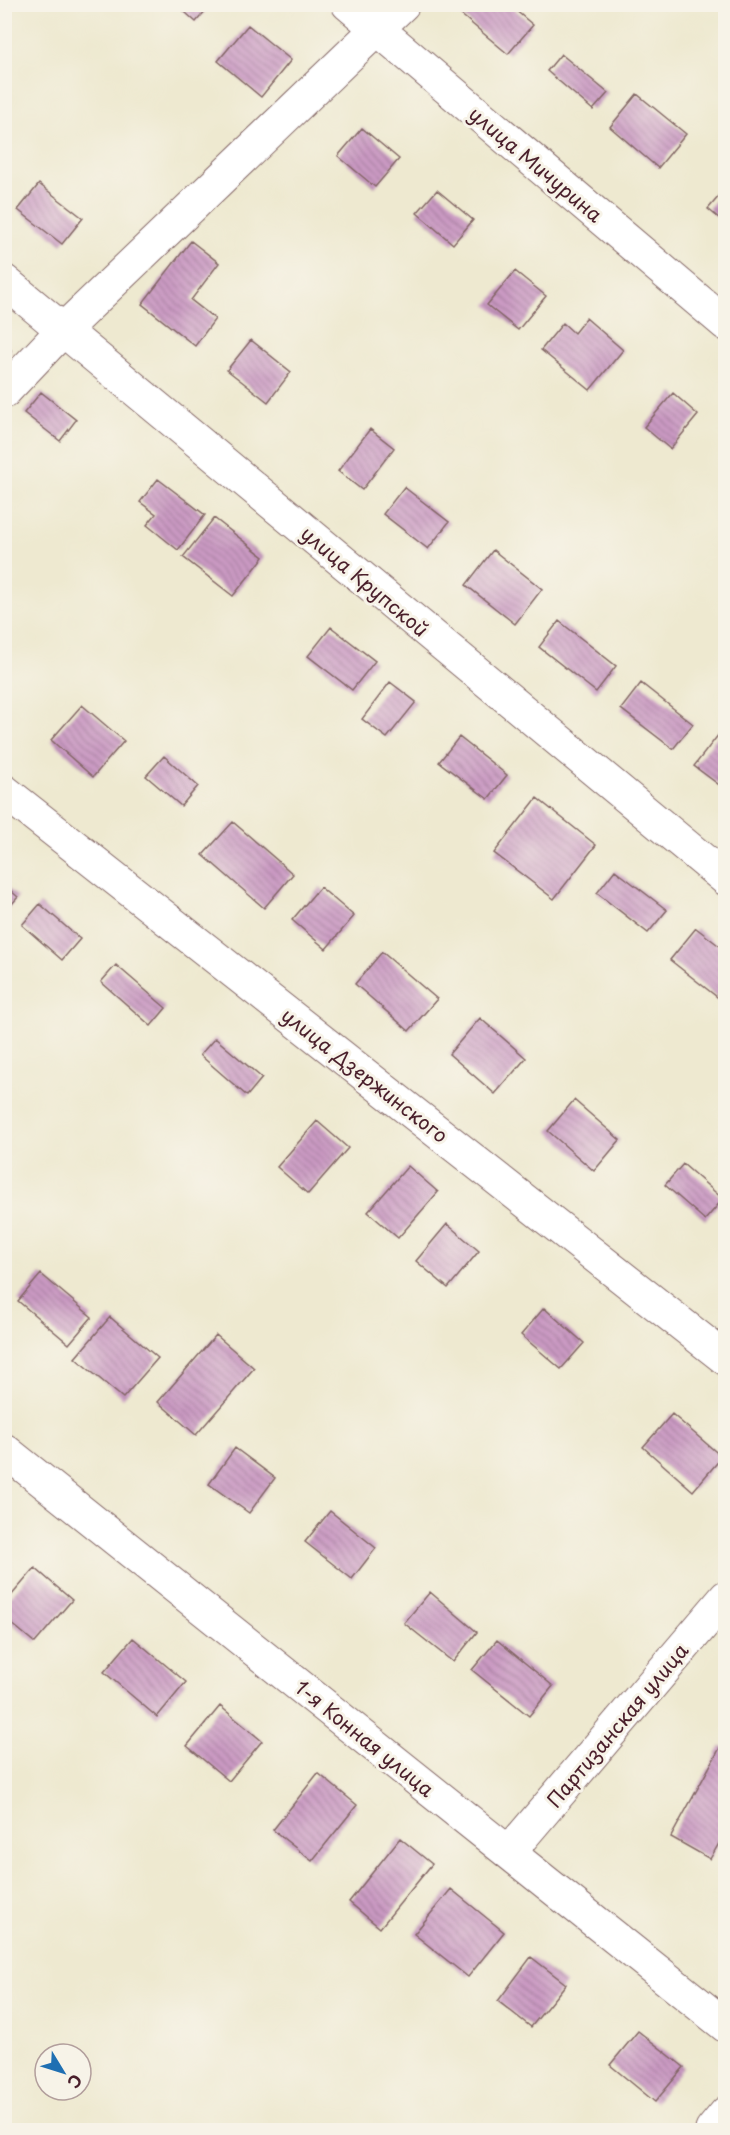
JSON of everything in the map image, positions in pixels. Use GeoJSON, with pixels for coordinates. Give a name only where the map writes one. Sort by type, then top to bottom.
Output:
{"type":"FeatureCollection","features":[{"type":"Feature","properties":{"kind":"street","name":"улица Мичурина"},"geometry":{"type":"LineString","coordinates":[[348,4],[726,324]]}},
{"type":"Feature","properties":{"kind":"street"},"geometry":{"type":"LineString","coordinates":[[4,393],[62,331],[403,4]]}},
{"type":"Feature","properties":{"kind":"street","name":"улица Крупской"},"geometry":{"type":"LineString","coordinates":[[4,281],[726,879]]}},
{"type":"Feature","properties":{"kind":"street","name":"улица Дзержинского"},"geometry":{"type":"LineString","coordinates":[[4,791],[726,1359]]}},
{"type":"Feature","properties":{"kind":"street","name":"1-я Конная улица"},"geometry":{"type":"LineString","coordinates":[[4,1450],[726,2026]]}},
{"type":"Feature","properties":{"kind":"street","name":"Партизанская улица"},"geometry":{"type":"LineString","coordinates":[[509,1852],[726,1597]]}},
{"type":"Feature","properties":{"kind":"street"},"geometry":{"type":"LineString","coordinates":[[712,2130],[726,2112]]}},
{"type":"Feature","properties":{"kind":"building"},"geometry":{"type":"Polygon","coordinates":[[[176,4],[211,4],[196,22],[176,4]]]}},
{"type":"Feature","properties":{"kind":"building"},"geometry":{"type":"Polygon","coordinates":[[[456,4],[508,4],[533,25],[508,54],[453,8],[456,4]]]}},
{"type":"Feature","properties":{"kind":"building"},"geometry":{"type":"Polygon","coordinates":[[[248,25],[291,60],[261,97],[218,61],[248,25]]]}},
{"type":"Feature","properties":{"kind":"building"},"geometry":{"type":"Polygon","coordinates":[[[561,54],[608,93],[593,110],[547,71],[561,54]]]}},
{"type":"Feature","properties":{"kind":"building"},"geometry":{"type":"Polygon","coordinates":[[[637,94],[686,134],[658,168],[610,127],[637,94]]]}},
{"type":"Feature","properties":{"kind":"building"},"geometry":{"type":"Polygon","coordinates":[[[362,128],[399,159],[375,187],[338,156],[362,128]]]}},
{"type":"Feature","properties":{"kind":"building"},"geometry":{"type":"Polygon","coordinates":[[[39,184],[83,218],[62,244],[18,210],[39,184]]]}},
{"type":"Feature","properties":{"kind":"building"},"geometry":{"type":"Polygon","coordinates":[[[726,188],[726,224],[708,209],[726,188]]]}},
{"type":"Feature","properties":{"kind":"building"},"geometry":{"type":"Polygon","coordinates":[[[437,190],[473,220],[453,244],[417,213],[437,190]]]}},
{"type":"Feature","properties":{"kind":"building"},"geometry":{"type":"Polygon","coordinates":[[[191,241],[219,263],[191,300],[215,319],[195,346],[142,304],[191,241]]]}},
{"type":"Feature","properties":{"kind":"building"},"geometry":{"type":"Polygon","coordinates":[[[515,271],[546,296],[518,330],[487,305],[515,271]]]}},
{"type":"Feature","properties":{"kind":"building"},"geometry":{"type":"Polygon","coordinates":[[[586,318],[623,350],[590,390],[541,350],[563,323],[574,333],[586,318]]]}},
{"type":"Feature","properties":{"kind":"building"},"geometry":{"type":"Polygon","coordinates":[[[251,340],[291,372],[268,402],[227,370],[251,340]]]}},
{"type":"Feature","properties":{"kind":"building"},"geometry":{"type":"Polygon","coordinates":[[[4,345],[11,350],[4,357],[4,345]]]}},
{"type":"Feature","properties":{"kind":"building"},"geometry":{"type":"Polygon","coordinates":[[[41,392],[76,420],[60,441],[24,413],[41,392]]]}},
{"type":"Feature","properties":{"kind":"building"},"geometry":{"type":"Polygon","coordinates":[[[673,393],[698,415],[670,449],[644,427],[673,393]]]}},
{"type":"Feature","properties":{"kind":"building"},"geometry":{"type":"Polygon","coordinates":[[[370,429],[394,448],[362,490],[338,471],[370,429]]]}},
{"type":"Feature","properties":{"kind":"building"},"geometry":{"type":"Polygon","coordinates":[[[158,479],[205,515],[178,550],[147,525],[156,514],[140,502],[158,479]]]}},
{"type":"Feature","properties":{"kind":"building"},"geometry":{"type":"Polygon","coordinates":[[[404,487],[449,522],[428,549],[383,514],[404,487]]]}},
{"type":"Feature","properties":{"kind":"building"},"geometry":{"type":"Polygon","coordinates":[[[214,518],[264,557],[233,596],[183,557],[214,518]]]}},
{"type":"Feature","properties":{"kind":"building"},"geometry":{"type":"Polygon","coordinates":[[[493,550],[542,589],[515,624],[466,585],[493,550]]]}},
{"type":"Feature","properties":{"kind":"building"},"geometry":{"type":"Polygon","coordinates":[[[559,621],[616,666],[596,692],[539,647],[559,621]]]}},
{"type":"Feature","properties":{"kind":"building"},"geometry":{"type":"Polygon","coordinates":[[[331,627],[375,661],[352,690],[308,656],[331,627]]]}},
{"type":"Feature","properties":{"kind":"building"},"geometry":{"type":"Polygon","coordinates":[[[390,682],[416,702],[387,738],[362,719],[390,682]]]}},
{"type":"Feature","properties":{"kind":"building"},"geometry":{"type":"Polygon","coordinates":[[[641,683],[693,724],[673,749],[621,709],[641,683]]]}},
{"type":"Feature","properties":{"kind":"building"},"geometry":{"type":"Polygon","coordinates":[[[82,705],[124,741],[93,777],[51,740],[82,705]]]}},
{"type":"Feature","properties":{"kind":"building"},"geometry":{"type":"Polygon","coordinates":[[[719,734],[726,740],[726,790],[694,766],[719,734]]]}},
{"type":"Feature","properties":{"kind":"building"},"geometry":{"type":"Polygon","coordinates":[[[459,737],[507,775],[488,799],[439,762],[459,737]]]}},
{"type":"Feature","properties":{"kind":"building"},"geometry":{"type":"Polygon","coordinates":[[[164,756],[198,786],[181,806],[146,776],[164,756]]]}},
{"type":"Feature","properties":{"kind":"building"},"geometry":{"type":"Polygon","coordinates":[[[537,798],[596,845],[554,899],[494,853],[537,798]]]}},
{"type":"Feature","properties":{"kind":"building"},"geometry":{"type":"Polygon","coordinates":[[[233,822],[293,874],[264,908],[203,855],[233,822]]]}},
{"type":"Feature","properties":{"kind":"building"},"geometry":{"type":"Polygon","coordinates":[[[615,870],[667,910],[648,933],[597,893],[615,870]]]}},
{"type":"Feature","properties":{"kind":"building"},"geometry":{"type":"Polygon","coordinates":[[[4,885],[18,897],[4,913],[4,885]]]}},
{"type":"Feature","properties":{"kind":"building"},"geometry":{"type":"Polygon","coordinates":[[[320,887],[354,916],[326,949],[292,920],[320,887]]]}},
{"type":"Feature","properties":{"kind":"building"},"geometry":{"type":"Polygon","coordinates":[[[40,904],[80,939],[62,960],[22,925],[40,904]]]}},
{"type":"Feature","properties":{"kind":"building"},"geometry":{"type":"Polygon","coordinates":[[[696,928],[726,951],[726,1004],[670,960],[696,928]]]}},
{"type":"Feature","properties":{"kind":"building"},"geometry":{"type":"Polygon","coordinates":[[[382,952],[437,999],[409,1031],[355,984],[382,952]]]}},
{"type":"Feature","properties":{"kind":"building"},"geometry":{"type":"Polygon","coordinates":[[[116,965],[166,1008],[151,1026],[101,982],[116,965]]]}},
{"type":"Feature","properties":{"kind":"building"},"geometry":{"type":"Polygon","coordinates":[[[480,1018],[526,1058],[495,1094],[449,1054],[480,1018]]]}},
{"type":"Feature","properties":{"kind":"building"},"geometry":{"type":"Polygon","coordinates":[[[215,1038],[262,1078],[247,1096],[200,1055],[215,1038]]]}},
{"type":"Feature","properties":{"kind":"building"},"geometry":{"type":"Polygon","coordinates":[[[726,1041],[726,1053],[720,1048],[726,1041]]]}},
{"type":"Feature","properties":{"kind":"building"},"geometry":{"type":"Polygon","coordinates":[[[574,1100],[620,1140],[594,1171],[548,1131],[574,1100]]]}},
{"type":"Feature","properties":{"kind":"building"},"geometry":{"type":"Polygon","coordinates":[[[317,1121],[348,1148],[308,1194],[277,1167],[317,1121]]]}},
{"type":"Feature","properties":{"kind":"building"},"geometry":{"type":"Polygon","coordinates":[[[683,1164],[723,1199],[705,1220],[665,1185],[683,1164]]]}},
{"type":"Feature","properties":{"kind":"building"},"geometry":{"type":"Polygon","coordinates":[[[408,1166],[438,1192],[398,1238],[368,1212],[408,1166]]]}},
{"type":"Feature","properties":{"kind":"building"},"geometry":{"type":"Polygon","coordinates":[[[447,1224],[479,1251],[448,1288],[416,1261],[447,1224]]]}},
{"type":"Feature","properties":{"kind":"building"},"geometry":{"type":"Polygon","coordinates":[[[41,1274],[92,1317],[69,1344],[18,1301],[41,1274]]]}},
{"type":"Feature","properties":{"kind":"building"},"geometry":{"type":"Polygon","coordinates":[[[544,1308],[584,1343],[561,1369],[521,1335],[544,1308]]]}},
{"type":"Feature","properties":{"kind":"building"},"geometry":{"type":"Polygon","coordinates":[[[110,1317],[158,1358],[123,1398],[75,1358],[110,1317]]]}},
{"type":"Feature","properties":{"kind":"building"},"geometry":{"type":"Polygon","coordinates":[[[216,1335],[254,1368],[196,1435],[158,1402],[216,1335]]]}},
{"type":"Feature","properties":{"kind":"building"},"geometry":{"type":"Polygon","coordinates":[[[672,1414],[722,1457],[693,1491],[643,1447],[672,1414]]]}},
{"type":"Feature","properties":{"kind":"building"},"geometry":{"type":"Polygon","coordinates":[[[235,1448],[275,1478],[249,1513],[209,1484],[235,1448]]]}},
{"type":"Feature","properties":{"kind":"building"},"geometry":{"type":"Polygon","coordinates":[[[330,1511],[376,1548],[352,1579],[305,1542],[330,1511]]]}},
{"type":"Feature","properties":{"kind":"building"},"geometry":{"type":"Polygon","coordinates":[[[35,1568],[72,1600],[35,1643],[4,1617],[4,1604],[35,1568]]]}},
{"type":"Feature","properties":{"kind":"building"},"geometry":{"type":"Polygon","coordinates":[[[430,1592],[477,1632],[453,1662],[404,1623],[430,1592]]]}},
{"type":"Feature","properties":{"kind":"building"},"geometry":{"type":"Polygon","coordinates":[[[133,1638],[186,1682],[157,1717],[104,1672],[133,1638]]]}},
{"type":"Feature","properties":{"kind":"building"},"geometry":{"type":"Polygon","coordinates":[[[497,1640],[553,1686],[529,1716],[472,1670],[497,1640]]]}},
{"type":"Feature","properties":{"kind":"building"},"geometry":{"type":"Polygon","coordinates":[[[220,1706],[262,1741],[229,1781],[187,1746],[220,1706]]]}},
{"type":"Feature","properties":{"kind":"building"},"geometry":{"type":"Polygon","coordinates":[[[721,1746],[726,1748],[726,1831],[710,1859],[671,1837],[721,1746]]]}},
{"type":"Feature","properties":{"kind":"building"},"geometry":{"type":"Polygon","coordinates":[[[318,1773],[357,1805],[312,1861],[273,1830],[318,1773]]]}},
{"type":"Feature","properties":{"kind":"building"},"geometry":{"type":"Polygon","coordinates":[[[400,1838],[432,1864],[380,1928],[349,1902],[400,1838]]]}},
{"type":"Feature","properties":{"kind":"building"},"geometry":{"type":"Polygon","coordinates":[[[451,1889],[504,1932],[468,1977],[414,1934],[451,1889]]]}},
{"type":"Feature","properties":{"kind":"building"},"geometry":{"type":"Polygon","coordinates":[[[531,1957],[566,1984],[531,2027],[498,2001],[531,1957]]]}},
{"type":"Feature","properties":{"kind":"building"},"geometry":{"type":"Polygon","coordinates":[[[638,2031],[684,2067],[655,2102],[610,2065],[638,2031]]]}}]}
